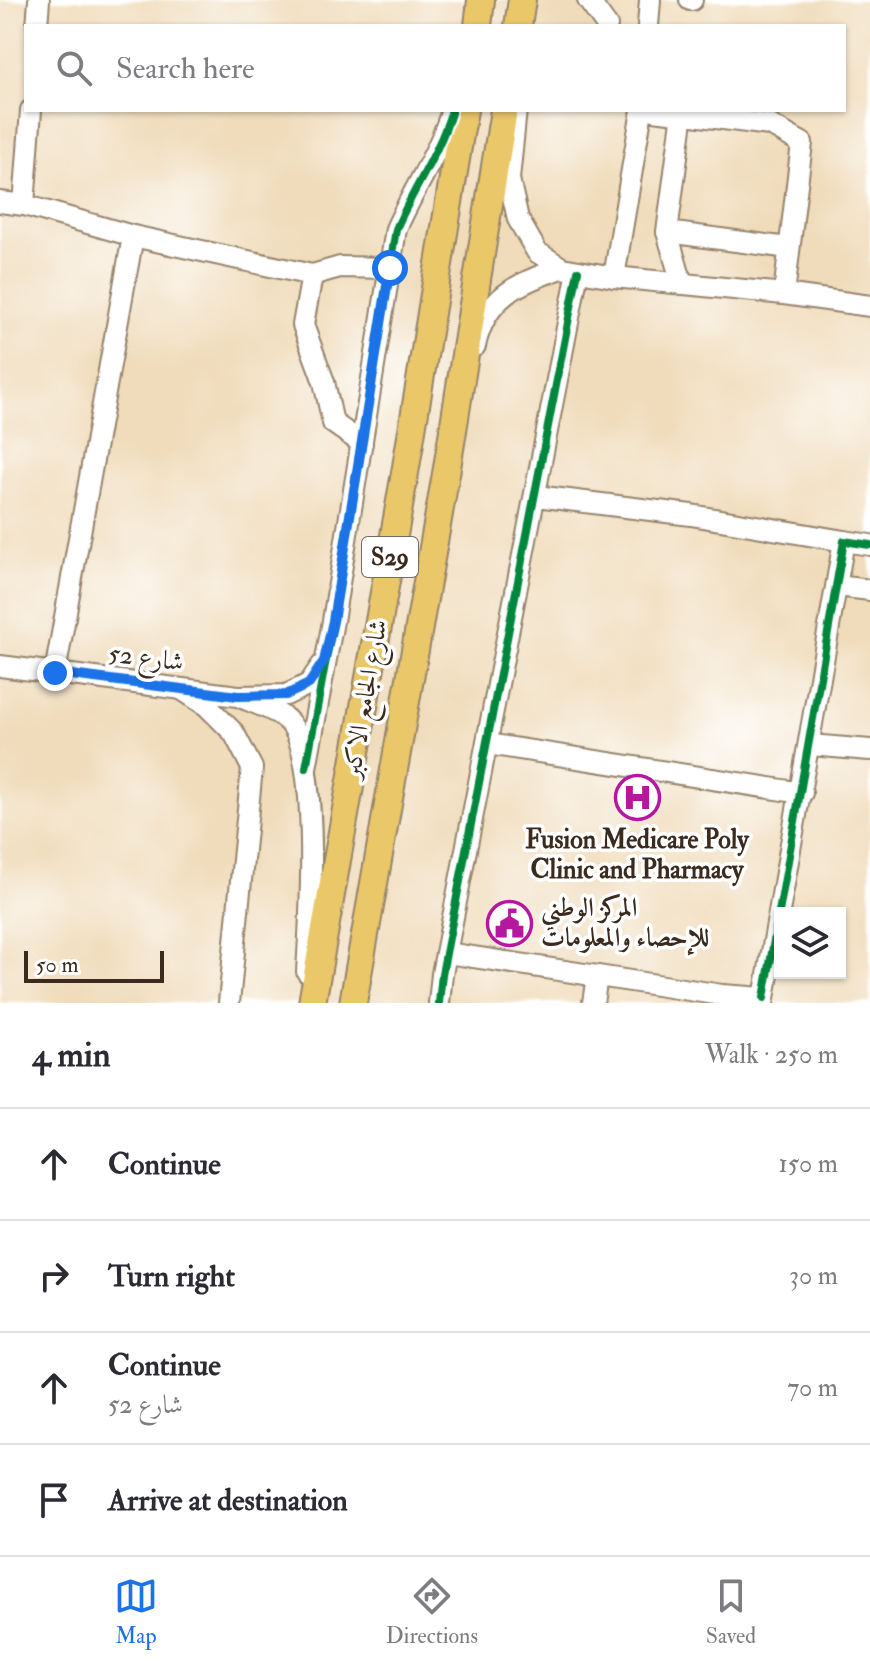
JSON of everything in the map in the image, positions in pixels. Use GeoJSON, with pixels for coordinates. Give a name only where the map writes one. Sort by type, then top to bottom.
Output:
{"type":"FeatureCollection","features":[{"type":"Feature","properties":{"kind":"main road"},"geometry":{"type":"LineString","coordinates":[[478,24],[481,0]]}},
{"type":"Feature","properties":{"kind":"main road","name":"شارع الجامع الاكبر"},"geometry":{"type":"LineString","coordinates":[[310,1003],[406,467],[464,112]]}},
{"type":"Feature","properties":{"kind":"main road","name":"شارع الجامع الاكبر"},"geometry":{"type":"LineString","coordinates":[[353,1003],[452,435],[504,112]]}},
{"type":"Feature","properties":{"kind":"street"},"geometry":{"type":"LineString","coordinates":[[37,24],[39,0]]}},
{"type":"Feature","properties":{"kind":"street"},"geometry":{"type":"LineString","coordinates":[[588,0],[606,24]]}},
{"type":"Feature","properties":{"kind":"street"},"geometry":{"type":"LineString","coordinates":[[648,24],[650,0]]}},
{"type":"Feature","properties":{"kind":"street"},"geometry":{"type":"LineString","coordinates":[[24,205],[31,112]]}},
{"type":"Feature","properties":{"kind":"street"},"geometry":{"type":"LineString","coordinates":[[306,768],[396,229],[410,196],[431,164],[451,112]]}},
{"type":"Feature","properties":{"kind":"street"},"geometry":{"type":"LineString","coordinates":[[516,112],[509,179],[518,219],[537,252],[570,270],[870,306]]}},
{"type":"Feature","properties":{"kind":"street"},"geometry":{"type":"LineString","coordinates":[[614,277],[642,112]]}},
{"type":"Feature","properties":{"kind":"street"},"geometry":{"type":"LineString","coordinates":[[682,284],[667,232],[683,112],[717,114],[770,125],[802,143],[784,294]]}},
{"type":"Feature","properties":{"kind":"street"},"geometry":{"type":"LineString","coordinates":[[783,132],[785,112]]}},
{"type":"Feature","properties":{"kind":"street"},"geometry":{"type":"LineString","coordinates":[[0,202],[24,205],[133,236],[312,275],[340,267],[390,268]]}},
{"type":"Feature","properties":{"kind":"street"},"geometry":{"type":"LineString","coordinates":[[667,232],[789,248]]}},
{"type":"Feature","properties":{"kind":"street"},"geometry":{"type":"LineString","coordinates":[[55,673],[133,236]]}},
{"type":"Feature","properties":{"kind":"street"},"geometry":{"type":"LineString","coordinates":[[452,435],[468,383],[479,327],[504,293],[530,279],[570,270]]}},
{"type":"Feature","properties":{"kind":"street"},"geometry":{"type":"LineString","coordinates":[[439,1003],[536,496],[570,270]]}},
{"type":"Feature","properties":{"kind":"street"},"geometry":{"type":"LineString","coordinates":[[312,275],[303,325],[324,382],[333,423],[362,443]]}},
{"type":"Feature","properties":{"kind":"street"},"geometry":{"type":"LineString","coordinates":[[536,496],[691,515],[870,545]]}},
{"type":"Feature","properties":{"kind":"street"},"geometry":{"type":"LineString","coordinates":[[447,953],[763,1000],[802,793],[844,541]]}},
{"type":"Feature","properties":{"kind":"street"},"geometry":{"type":"LineString","coordinates":[[837,586],[870,590]]}},
{"type":"Feature","properties":{"kind":"street"},"geometry":{"type":"LineString","coordinates":[[238,696],[286,695],[309,684],[324,661]]}},
{"type":"Feature","properties":{"kind":"street","name":"شارع 52"},"geometry":{"type":"LineString","coordinates":[[0,666],[238,696]]}},
{"type":"Feature","properties":{"kind":"street"},"geometry":{"type":"LineString","coordinates":[[181,689],[207,706],[234,733],[252,768],[229,1003]]}},
{"type":"Feature","properties":{"kind":"street"},"geometry":{"type":"LineString","coordinates":[[238,696],[289,721],[302,747],[313,890],[310,1003]]}},
{"type":"Feature","properties":{"kind":"street"},"geometry":{"type":"LineString","coordinates":[[487,744],[802,793]]}},
{"type":"Feature","properties":{"kind":"street"},"geometry":{"type":"LineString","coordinates":[[810,745],[870,750]]}},
{"type":"Feature","properties":{"kind":"street"},"geometry":{"type":"LineString","coordinates":[[593,1003],[597,976]]}},
{"type":"Feature","properties":{"kind":"cycle path"},"geometry":{"type":"LineString","coordinates":[[306,768],[333,621],[396,229],[451,112]]}},
{"type":"Feature","properties":{"kind":"cycle path"},"geometry":{"type":"LineString","coordinates":[[439,1003],[442,974],[578,271]]}},
{"type":"Feature","properties":{"kind":"cycle path"},"geometry":{"type":"LineString","coordinates":[[764,998],[844,541],[870,545]]}},
{"type":"Feature","properties":{"kind":"place","name":"Fusion Medicare Poly Clinic and Pharmacy"},"geometry":{"type":"Point","coordinates":[637,797]}},
{"type":"Feature","properties":{"kind":"place","name":"المركز الوطني للإحصاء والمعلومات"},"geometry":{"type":"Point","coordinates":[510,923]}},
{"type":"Feature","properties":{"kind":"route"},"geometry":{"type":"LineString","coordinates":[[55,673],[238,696],[286,695],[309,684],[324,661],[333,621],[390,268]]}}]}
